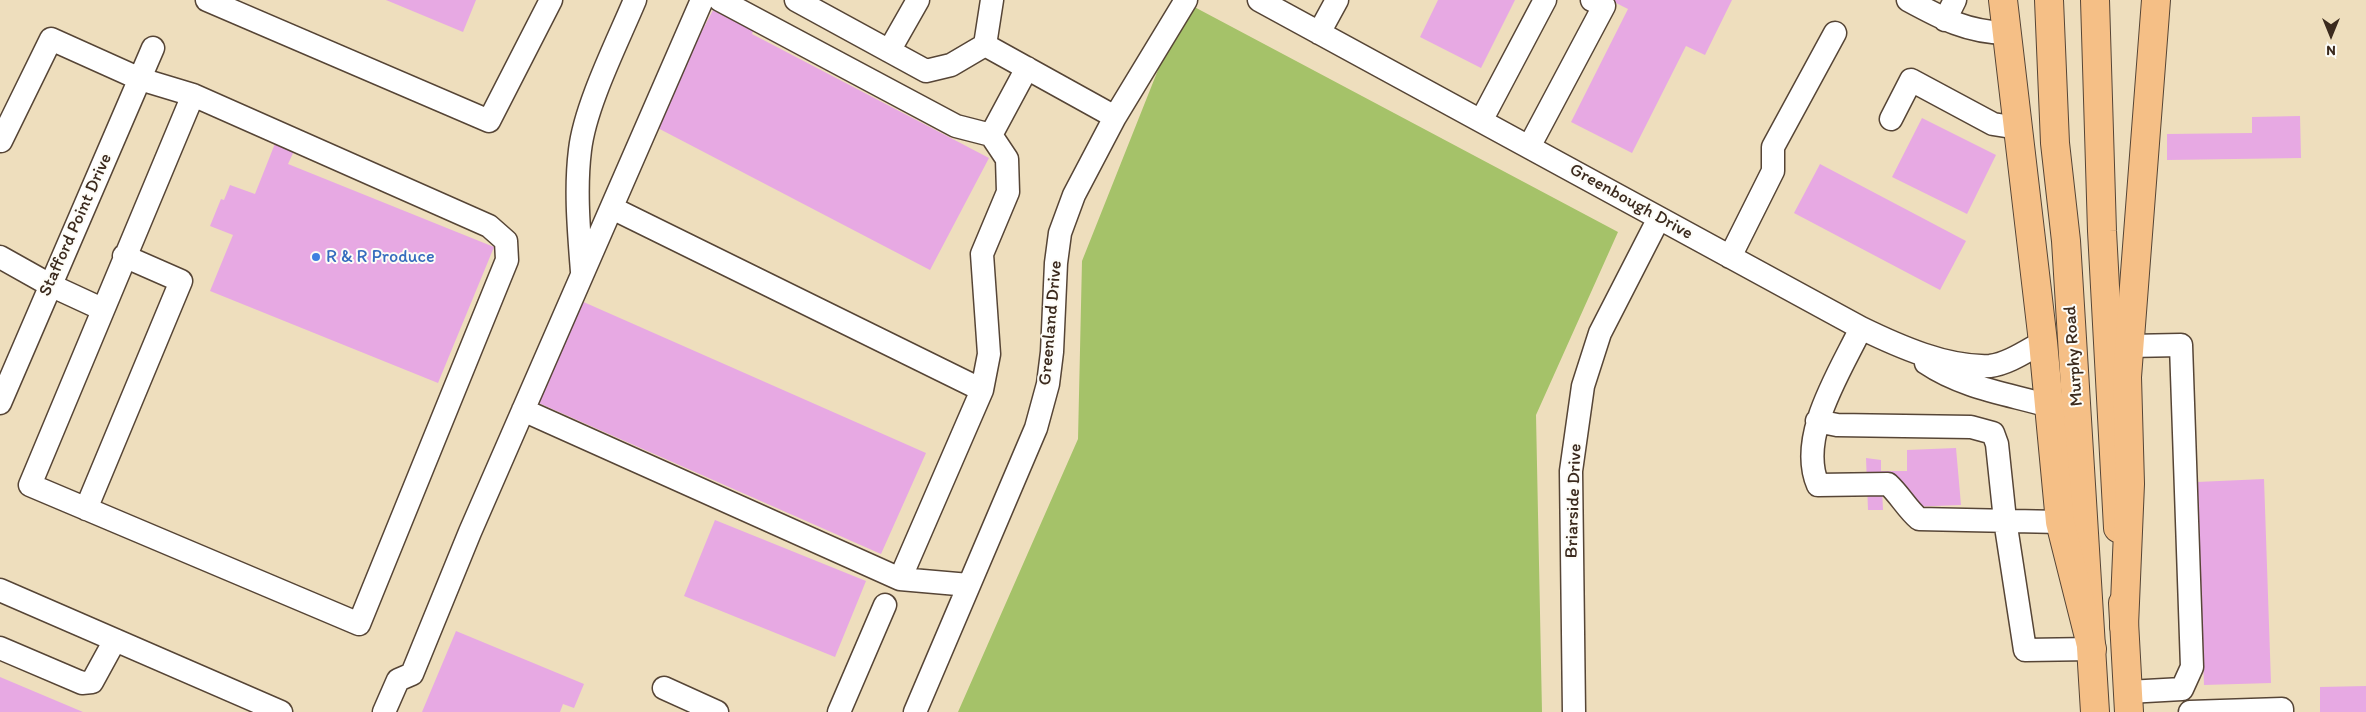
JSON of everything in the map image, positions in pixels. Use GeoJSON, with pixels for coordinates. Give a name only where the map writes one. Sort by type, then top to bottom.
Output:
{"type":"FeatureCollection","features":[{"type":"Feature","properties":{"kind":"main road"},"geometry":{"type":"LineString","coordinates":[[2002,0],[2043,342],[2060,522],[2091,637],[2102,642],[2123,705]]}},
{"type":"Feature","properties":{"kind":"main road","name":"Murphy Road"},"geometry":{"type":"LineString","coordinates":[[2049,0],[2054,143],[2066,242],[2095,712]]}},
{"type":"Feature","properties":{"kind":"main road","name":"Murphy Road"},"geometry":{"type":"LineString","coordinates":[[2095,0],[2102,230],[2124,626],[2123,705]]}},
{"type":"Feature","properties":{"kind":"main road"},"geometry":{"type":"LineString","coordinates":[[2124,626],[2130,484],[2127,377],[2156,0]]}},
{"type":"Feature","properties":{"kind":"street"},"geometry":{"type":"LineString","coordinates":[[207,0],[489,122],[551,0]]}},
{"type":"Feature","properties":{"kind":"street"},"geometry":{"type":"LineString","coordinates":[[582,276],[578,226],[580,150],[591,108],[634,0]]}},
{"type":"Feature","properties":{"kind":"street"},"geometry":{"type":"LineString","coordinates":[[384,712],[398,680],[412,674],[470,532],[702,0]]}},
{"type":"Feature","properties":{"kind":"street"},"geometry":{"type":"LineString","coordinates":[[720,0],[956,126],[991,135],[1007,159],[1008,192],[982,254],[989,354],[982,390],[900,579]]}},
{"type":"Feature","properties":{"kind":"street"},"geometry":{"type":"LineString","coordinates":[[796,0],[926,71],[951,65],[984,45],[992,0]]}},
{"type":"Feature","properties":{"kind":"street"},"geometry":{"type":"LineString","coordinates":[[889,50],[918,0]]}},
{"type":"Feature","properties":{"kind":"street","name":"Greenland Drive"},"geometry":{"type":"LineString","coordinates":[[915,712],[1036,428],[1048,384],[1052,352],[1056,263],[1060,233],[1074,195],[1115,117],[1186,0]]}},
{"type":"Feature","properties":{"kind":"street"},"geometry":{"type":"LineString","coordinates":[[1260,0],[1319,33],[1337,0]]}},
{"type":"Feature","properties":{"kind":"street"},"geometry":{"type":"LineString","coordinates":[[1481,121],[1545,0]]}},
{"type":"Feature","properties":{"kind":"street"},"geometry":{"type":"LineString","coordinates":[[1529,147],[1604,6],[1592,0]]}},
{"type":"Feature","properties":{"kind":"street"},"geometry":{"type":"LineString","coordinates":[[1908,0],[1945,20],[1969,29],[2006,33]]}},
{"type":"Feature","properties":{"kind":"street"},"geometry":{"type":"LineString","coordinates":[[1945,20],[1955,0]]}},
{"type":"Feature","properties":{"kind":"street","name":"Greenbough Drive"},"geometry":{"type":"LineString","coordinates":[[1319,33],[1860,328],[1905,348],[1946,361],[1991,366],[2043,342]]}},
{"type":"Feature","properties":{"kind":"street"},"geometry":{"type":"LineString","coordinates":[[1730,257],[1773,172],[1773,147],[1835,33]]}},
{"type":"Feature","properties":{"kind":"street"},"geometry":{"type":"LineString","coordinates":[[1,141],[51,39],[140,79],[193,95],[489,226],[506,241],[508,260],[359,624],[30,485],[124,256],[193,95]]}},
{"type":"Feature","properties":{"kind":"street"},"geometry":{"type":"LineString","coordinates":[[984,45],[1115,117]]}},
{"type":"Feature","properties":{"kind":"street","name":"Stafford Point Drive"},"geometry":{"type":"LineString","coordinates":[[0,403],[153,48]]}},
{"type":"Feature","properties":{"kind":"street"},"geometry":{"type":"LineString","coordinates":[[991,135],[1027,68]]}},
{"type":"Feature","properties":{"kind":"street"},"geometry":{"type":"LineString","coordinates":[[1891,119],[1911,80],[1993,124],[2018,128]]}},
{"type":"Feature","properties":{"kind":"street"},"geometry":{"type":"LineString","coordinates":[[612,208],[982,390]]}},
{"type":"Feature","properties":{"kind":"street","name":"Briarside Drive"},"geometry":{"type":"LineString","coordinates":[[1574,712],[1571,471],[1583,386],[1600,333],[1659,218]]}},
{"type":"Feature","properties":{"kind":"street"},"geometry":{"type":"LineString","coordinates":[[86,509],[181,281],[124,256]]}},
{"type":"Feature","properties":{"kind":"street"},"geometry":{"type":"LineString","coordinates":[[0,257],[50,285],[102,309]]}},
{"type":"Feature","properties":{"kind":"street"},"geometry":{"type":"LineString","coordinates":[[1860,328],[1817,421],[1812,444],[1814,476],[1818,485],[1888,484],[1896,491],[1908,510],[1919,519],[2060,522]]}},
{"type":"Feature","properties":{"kind":"street"},"geometry":{"type":"LineString","coordinates":[[2123,705],[2182,689],[2192,667],[2181,345],[2129,346]]}},
{"type":"Feature","properties":{"kind":"street","name":"Greenbough Drive"},"geometry":{"type":"LineString","coordinates":[[1905,348],[1942,373],[1981,388],[2049,406]]}},
{"type":"Feature","properties":{"kind":"street"},"geometry":{"type":"LineString","coordinates":[[524,410],[900,579],[969,585]]}},
{"type":"Feature","properties":{"kind":"street"},"geometry":{"type":"LineString","coordinates":[[1817,421],[1837,425],[1971,426],[1993,433],[1997,444],[2005,520],[2025,650],[2091,637]]}},
{"type":"Feature","properties":{"kind":"street"},"geometry":{"type":"LineString","coordinates":[[0,590],[281,712]]}},
{"type":"Feature","properties":{"kind":"street"},"geometry":{"type":"LineString","coordinates":[[839,712],[884,605]]}},
{"type":"Feature","properties":{"kind":"street"},"geometry":{"type":"LineString","coordinates":[[0,648],[82,683],[92,682],[115,640]]}},
{"type":"Feature","properties":{"kind":"street"},"geometry":{"type":"LineString","coordinates":[[664,688],[717,712]]}},
{"type":"Feature","properties":{"kind":"street"},"geometry":{"type":"LineString","coordinates":[[2190,712],[2282,709],[2282,712]]}},
{"type":"Feature","properties":{"kind":"green space"},"geometry":{"type":"Polygon","coordinates":[[[1185,2],[1618,232],[1536,415],[1542,712],[958,712],[1078,439],[1082,261],[1185,2]]]}},
{"type":"Feature","properties":{"kind":"building"},"geometry":{"type":"Polygon","coordinates":[[[386,0],[476,0],[463,32],[386,0]]]}},
{"type":"Feature","properties":{"kind":"building"},"geometry":{"type":"Polygon","coordinates":[[[1438,0],[1515,0],[1481,68],[1420,37],[1438,0]]]}},
{"type":"Feature","properties":{"kind":"building"},"geometry":{"type":"Polygon","coordinates":[[[1610,0],[1732,0],[1705,55],[1686,46],[1632,153],[1571,122],[1628,9],[1610,0]]]}},
{"type":"Feature","properties":{"kind":"building"},"geometry":{"type":"Polygon","coordinates":[[[713,10],[753,31],[752,34],[989,158],[930,270],[652,125],[713,10]]]}},
{"type":"Feature","properties":{"kind":"building"},"geometry":{"type":"Polygon","coordinates":[[[2300,116],[2301,158],[2167,160],[2167,134],[2252,133],[2252,117],[2300,116]]]}},
{"type":"Feature","properties":{"kind":"building"},"geometry":{"type":"Polygon","coordinates":[[[1922,118],[1996,155],[1967,214],[1892,177],[1922,118]]]}},
{"type":"Feature","properties":{"kind":"building"},"geometry":{"type":"Polygon","coordinates":[[[276,141],[295,149],[288,164],[494,247],[438,383],[210,291],[233,235],[210,226],[221,199],[224,200],[230,185],[255,194],[276,141]]]}},
{"type":"Feature","properties":{"kind":"building"},"geometry":{"type":"Polygon","coordinates":[[[1820,164],[1966,241],[1940,290],[1794,213],[1820,164]]]}},
{"type":"Feature","properties":{"kind":"building"},"geometry":{"type":"Polygon","coordinates":[[[579,300],[926,453],[881,554],[534,401],[579,300]]]}},
{"type":"Feature","properties":{"kind":"building"},"geometry":{"type":"Polygon","coordinates":[[[1956,448],[1961,505],[1909,507],[1908,488],[1882,488],[1883,510],[1868,510],[1866,458],[1881,460],[1881,471],[1907,471],[1907,450],[1956,448]]]}},
{"type":"Feature","properties":{"kind":"building"},"geometry":{"type":"Polygon","coordinates":[[[2264,479],[2271,683],[2204,685],[2197,482],[2264,479]]]}},
{"type":"Feature","properties":{"kind":"building"},"geometry":{"type":"Polygon","coordinates":[[[715,520],[866,581],[835,657],[684,596],[715,520]]]}},
{"type":"Feature","properties":{"kind":"building"},"geometry":{"type":"Polygon","coordinates":[[[456,631],[584,684],[574,708],[563,704],[560,712],[422,712],[456,631]]]}},
{"type":"Feature","properties":{"kind":"building"},"geometry":{"type":"Polygon","coordinates":[[[0,677],[83,712],[0,712],[0,677]]]}},
{"type":"Feature","properties":{"kind":"building"},"geometry":{"type":"Polygon","coordinates":[[[2366,686],[2366,712],[2320,712],[2320,687],[2366,686]]]}},
{"type":"Feature","properties":{"kind":"place","name":"R & R Produce"},"geometry":{"type":"Point","coordinates":[316,257]}}]}
